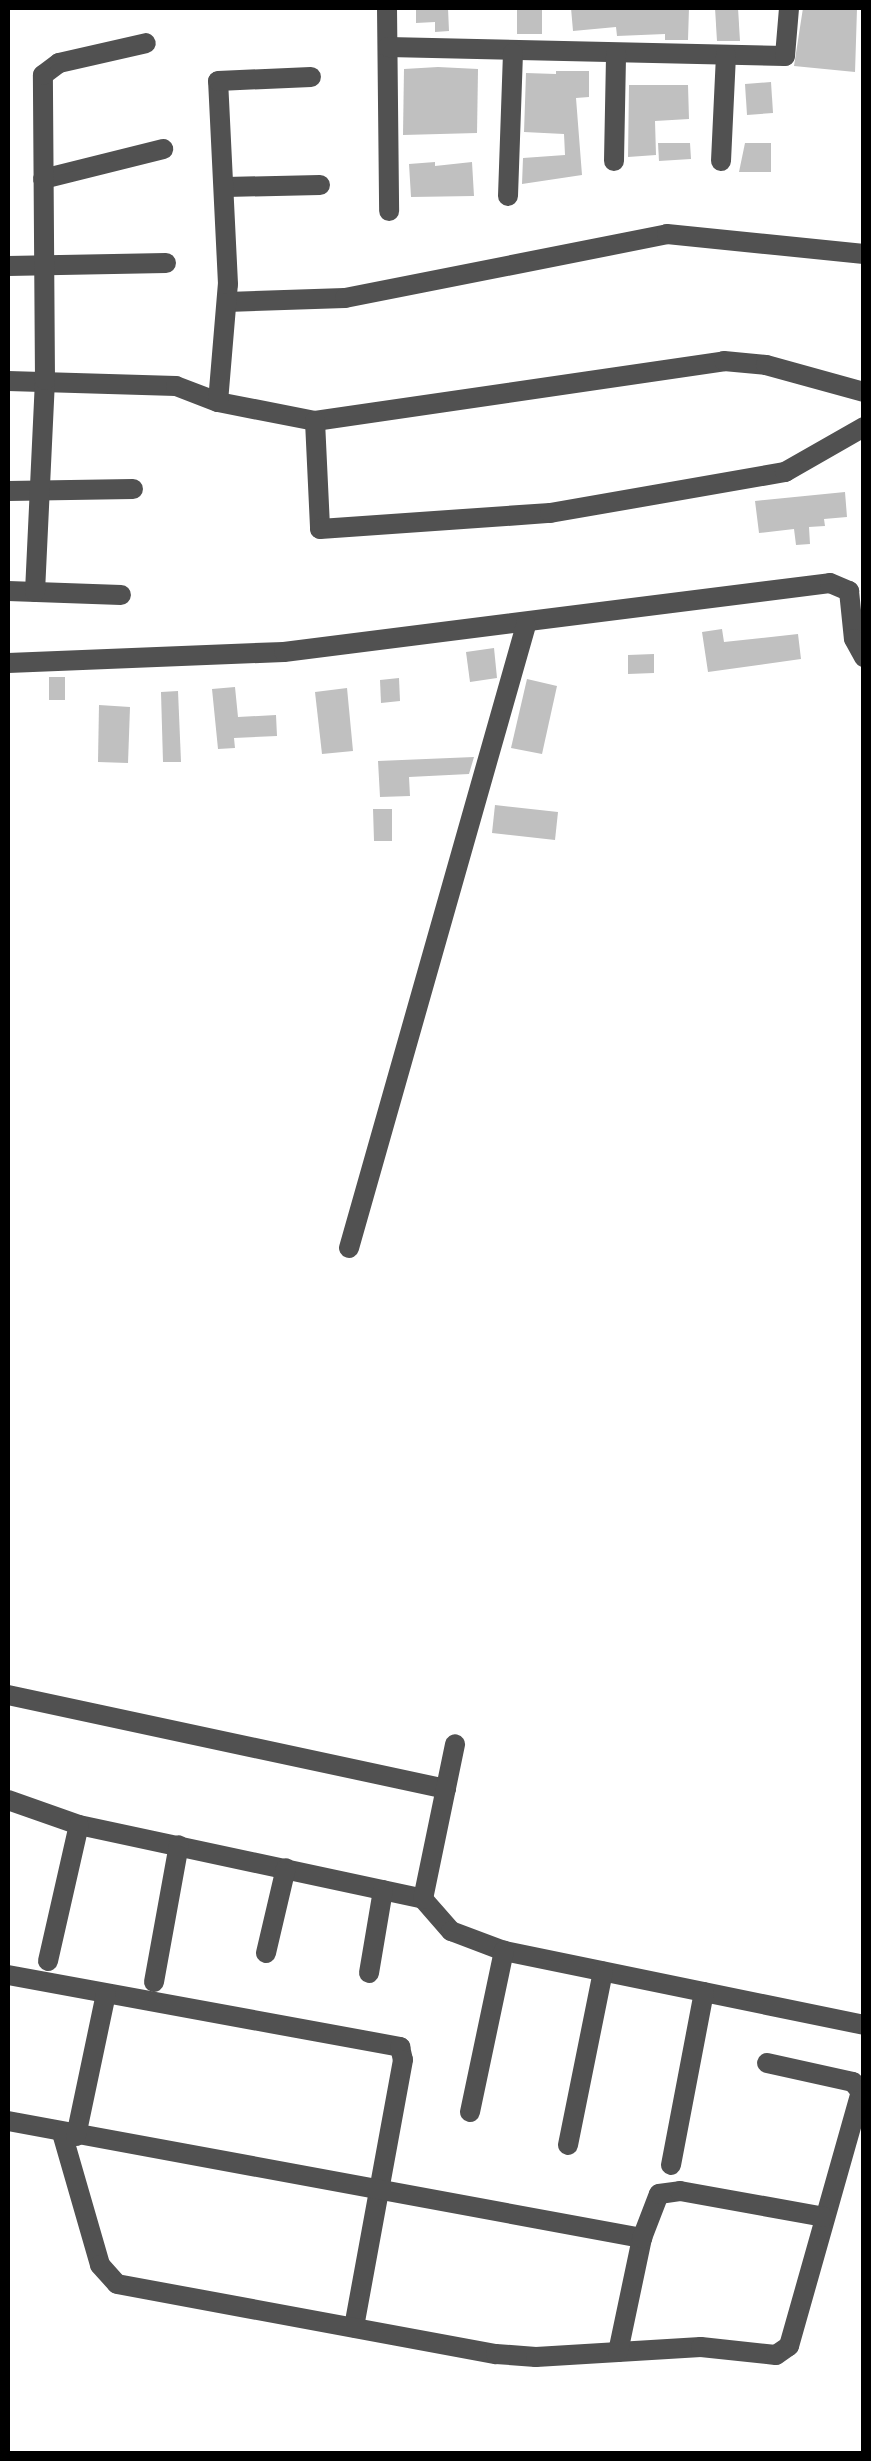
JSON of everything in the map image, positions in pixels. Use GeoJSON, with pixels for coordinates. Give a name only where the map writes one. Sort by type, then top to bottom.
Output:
{"type":"FeatureCollection","features":[{"type":"Feature","properties":{"kind":"street"},"geometry":{"type":"LineString","coordinates":[[387,8],[389,211]]}},
{"type":"Feature","properties":{"kind":"street"},"geometry":{"type":"LineString","coordinates":[[388,47],[513,53],[785,56],[789,8]]}},
{"type":"Feature","properties":{"kind":"street"},"geometry":{"type":"LineString","coordinates":[[35,592],[45,380],[44,75],[50,66],[146,43]]}},
{"type":"Feature","properties":{"kind":"street"},"geometry":{"type":"LineString","coordinates":[[508,196],[513,53]]}},
{"type":"Feature","properties":{"kind":"street"},"geometry":{"type":"LineString","coordinates":[[614,161],[616,54]]}},
{"type":"Feature","properties":{"kind":"street"},"geometry":{"type":"LineString","coordinates":[[721,161],[726,55]]}},
{"type":"Feature","properties":{"kind":"street"},"geometry":{"type":"LineString","coordinates":[[218,402],[226,302],[226,187],[218,81],[312,77]]}},
{"type":"Feature","properties":{"kind":"street"},"geometry":{"type":"LineString","coordinates":[[43,179],[163,149]]}},
{"type":"Feature","properties":{"kind":"street"},"geometry":{"type":"LineString","coordinates":[[226,187],[320,185]]}},
{"type":"Feature","properties":{"kind":"street"},"geometry":{"type":"LineString","coordinates":[[226,302],[346,298],[666,234],[864,254]]}},
{"type":"Feature","properties":{"kind":"street"},"geometry":{"type":"LineString","coordinates":[[8,266],[166,263]]}},
{"type":"Feature","properties":{"kind":"street"},"geometry":{"type":"LineString","coordinates":[[8,381],[176,386],[218,402],[314,420],[724,361],[766,365],[864,392]]}},
{"type":"Feature","properties":{"kind":"street"},"geometry":{"type":"LineString","coordinates":[[314,420],[320,529],[550,512],[784,472],[864,427]]}},
{"type":"Feature","properties":{"kind":"street"},"geometry":{"type":"LineString","coordinates":[[8,491],[133,489]]}},
{"type":"Feature","properties":{"kind":"street"},"geometry":{"type":"LineString","coordinates":[[8,663],[284,652],[526,625],[830,583],[848,591],[854,639],[864,657]]}},
{"type":"Feature","properties":{"kind":"street"},"geometry":{"type":"LineString","coordinates":[[8,592],[120,594]]}},
{"type":"Feature","properties":{"kind":"street"},"geometry":{"type":"LineString","coordinates":[[348,1248],[526,625]]}},
{"type":"Feature","properties":{"kind":"street"},"geometry":{"type":"LineString","coordinates":[[8,1695],[446,1789]]}},
{"type":"Feature","properties":{"kind":"street"},"geometry":{"type":"LineString","coordinates":[[423,1899],[456,1744]]}},
{"type":"Feature","properties":{"kind":"street"},"geometry":{"type":"LineString","coordinates":[[8,1800],[78,1825],[423,1899],[452,1931],[504,1950],[864,2025]]}},
{"type":"Feature","properties":{"kind":"street"},"geometry":{"type":"LineString","coordinates":[[48,1961],[78,1825]]}},
{"type":"Feature","properties":{"kind":"street"},"geometry":{"type":"LineString","coordinates":[[154,1982],[179,1845]]}},
{"type":"Feature","properties":{"kind":"street"},"geometry":{"type":"LineString","coordinates":[[266,1953],[286,1868]]}},
{"type":"Feature","properties":{"kind":"street"},"geometry":{"type":"LineString","coordinates":[[369,1973],[383,1890]]}},
{"type":"Feature","properties":{"kind":"street"},"geometry":{"type":"LineString","coordinates":[[470,2112],[504,1950]]}},
{"type":"Feature","properties":{"kind":"street"},"geometry":{"type":"LineString","coordinates":[[568,2145],[603,1971]]}},
{"type":"Feature","properties":{"kind":"street"},"geometry":{"type":"LineString","coordinates":[[8,1974],[400,2047],[403,2060],[354,2328]]}},
{"type":"Feature","properties":{"kind":"street"},"geometry":{"type":"LineString","coordinates":[[671,2165],[704,1992]]}},
{"type":"Feature","properties":{"kind":"street"},"geometry":{"type":"LineString","coordinates":[[106,1994],[69,2134],[100,2265],[112,2281],[517,2356],[701,2346],[776,2355],[786,2350],[861,2092],[853,2082],[768,2062]]}},
{"type":"Feature","properties":{"kind":"street"},"geometry":{"type":"LineString","coordinates":[[8,2120],[642,2238]]}},
{"type":"Feature","properties":{"kind":"street"},"geometry":{"type":"LineString","coordinates":[[618,2352],[642,2238],[654,2200],[664,2192],[824,2217]]}},
{"type":"Feature","properties":{"kind":"building"},"geometry":{"type":"Polygon","coordinates":[[[416,8],[448,8],[449,31],[435,32],[435,22],[416,23],[416,8]]]}},
{"type":"Feature","properties":{"kind":"building"},"geometry":{"type":"Polygon","coordinates":[[[517,8],[542,8],[542,34],[517,34],[517,8]]]}},
{"type":"Feature","properties":{"kind":"building"},"geometry":{"type":"Polygon","coordinates":[[[571,8],[689,8],[688,40],[665,40],[665,34],[617,36],[616,27],[573,31],[571,8]]]}},
{"type":"Feature","properties":{"kind":"building"},"geometry":{"type":"Polygon","coordinates":[[[715,8],[738,8],[740,41],[717,41],[715,8]]]}},
{"type":"Feature","properties":{"kind":"building"},"geometry":{"type":"Polygon","coordinates":[[[803,8],[857,8],[855,72],[794,66],[803,8]]]}},
{"type":"Feature","properties":{"kind":"building"},"geometry":{"type":"Polygon","coordinates":[[[404,69],[478,69],[477,133],[403,135],[404,69]]]}},
{"type":"Feature","properties":{"kind":"building"},"geometry":{"type":"Polygon","coordinates":[[[589,71],[589,97],[576,98],[582,175],[522,184],[523,158],[565,155],[564,134],[524,132],[526,73],[589,71]]]}},
{"type":"Feature","properties":{"kind":"building"},"geometry":{"type":"Polygon","coordinates":[[[771,82],[773,113],[747,115],[745,84],[771,82]]]}},
{"type":"Feature","properties":{"kind":"building"},"geometry":{"type":"Polygon","coordinates":[[[629,85],[688,85],[689,119],[655,121],[656,155],[628,157],[629,85]]]}},
{"type":"Feature","properties":{"kind":"building"},"geometry":{"type":"Polygon","coordinates":[[[658,143],[690,143],[691,159],[659,161],[658,143]]]}},
{"type":"Feature","properties":{"kind":"building"},"geometry":{"type":"Polygon","coordinates":[[[745,143],[771,143],[771,172],[739,172],[745,143]]]}},
{"type":"Feature","properties":{"kind":"building"},"geometry":{"type":"Polygon","coordinates":[[[435,162],[435,166],[472,162],[474,196],[411,197],[409,164],[435,162]]]}},
{"type":"Feature","properties":{"kind":"building"},"geometry":{"type":"Polygon","coordinates":[[[845,492],[847,517],[824,519],[825,526],[809,527],[810,544],[796,545],[794,529],[759,533],[755,501],[845,492]]]}},
{"type":"Feature","properties":{"kind":"building"},"geometry":{"type":"Polygon","coordinates":[[[722,629],[724,642],[798,634],[801,659],[708,672],[702,632],[722,629]]]}},
{"type":"Feature","properties":{"kind":"building"},"geometry":{"type":"Polygon","coordinates":[[[494,648],[497,678],[470,682],[466,652],[494,648]]]}},
{"type":"Feature","properties":{"kind":"building"},"geometry":{"type":"Polygon","coordinates":[[[654,654],[654,673],[628,674],[628,655],[654,654]]]}},
{"type":"Feature","properties":{"kind":"building"},"geometry":{"type":"Polygon","coordinates":[[[49,677],[65,677],[65,700],[49,700],[49,677]]]}},
{"type":"Feature","properties":{"kind":"building"},"geometry":{"type":"Polygon","coordinates":[[[399,678],[400,701],[381,703],[380,680],[399,678]]]}},
{"type":"Feature","properties":{"kind":"building"},"geometry":{"type":"Polygon","coordinates":[[[527,679],[557,686],[542,754],[511,748],[527,679]]]}},
{"type":"Feature","properties":{"kind":"building"},"geometry":{"type":"Polygon","coordinates":[[[235,687],[238,717],[276,715],[277,736],[234,738],[235,748],[218,749],[212,689],[235,687]]]}},
{"type":"Feature","properties":{"kind":"building"},"geometry":{"type":"Polygon","coordinates":[[[347,688],[353,751],[322,754],[315,692],[347,688]]]}},
{"type":"Feature","properties":{"kind":"building"},"geometry":{"type":"Polygon","coordinates":[[[178,691],[181,762],[163,762],[161,692],[178,691]]]}},
{"type":"Feature","properties":{"kind":"building"},"geometry":{"type":"Polygon","coordinates":[[[99,705],[130,707],[128,763],[98,762],[99,705]]]}},
{"type":"Feature","properties":{"kind":"building"},"geometry":{"type":"Polygon","coordinates":[[[474,757],[469,774],[409,777],[410,796],[380,797],[378,761],[474,757]]]}},
{"type":"Feature","properties":{"kind":"building"},"geometry":{"type":"Polygon","coordinates":[[[495,805],[558,812],[555,840],[492,833],[495,805]]]}},
{"type":"Feature","properties":{"kind":"building"},"geometry":{"type":"Polygon","coordinates":[[[373,809],[392,809],[392,841],[374,841],[373,809]]]}}]}
